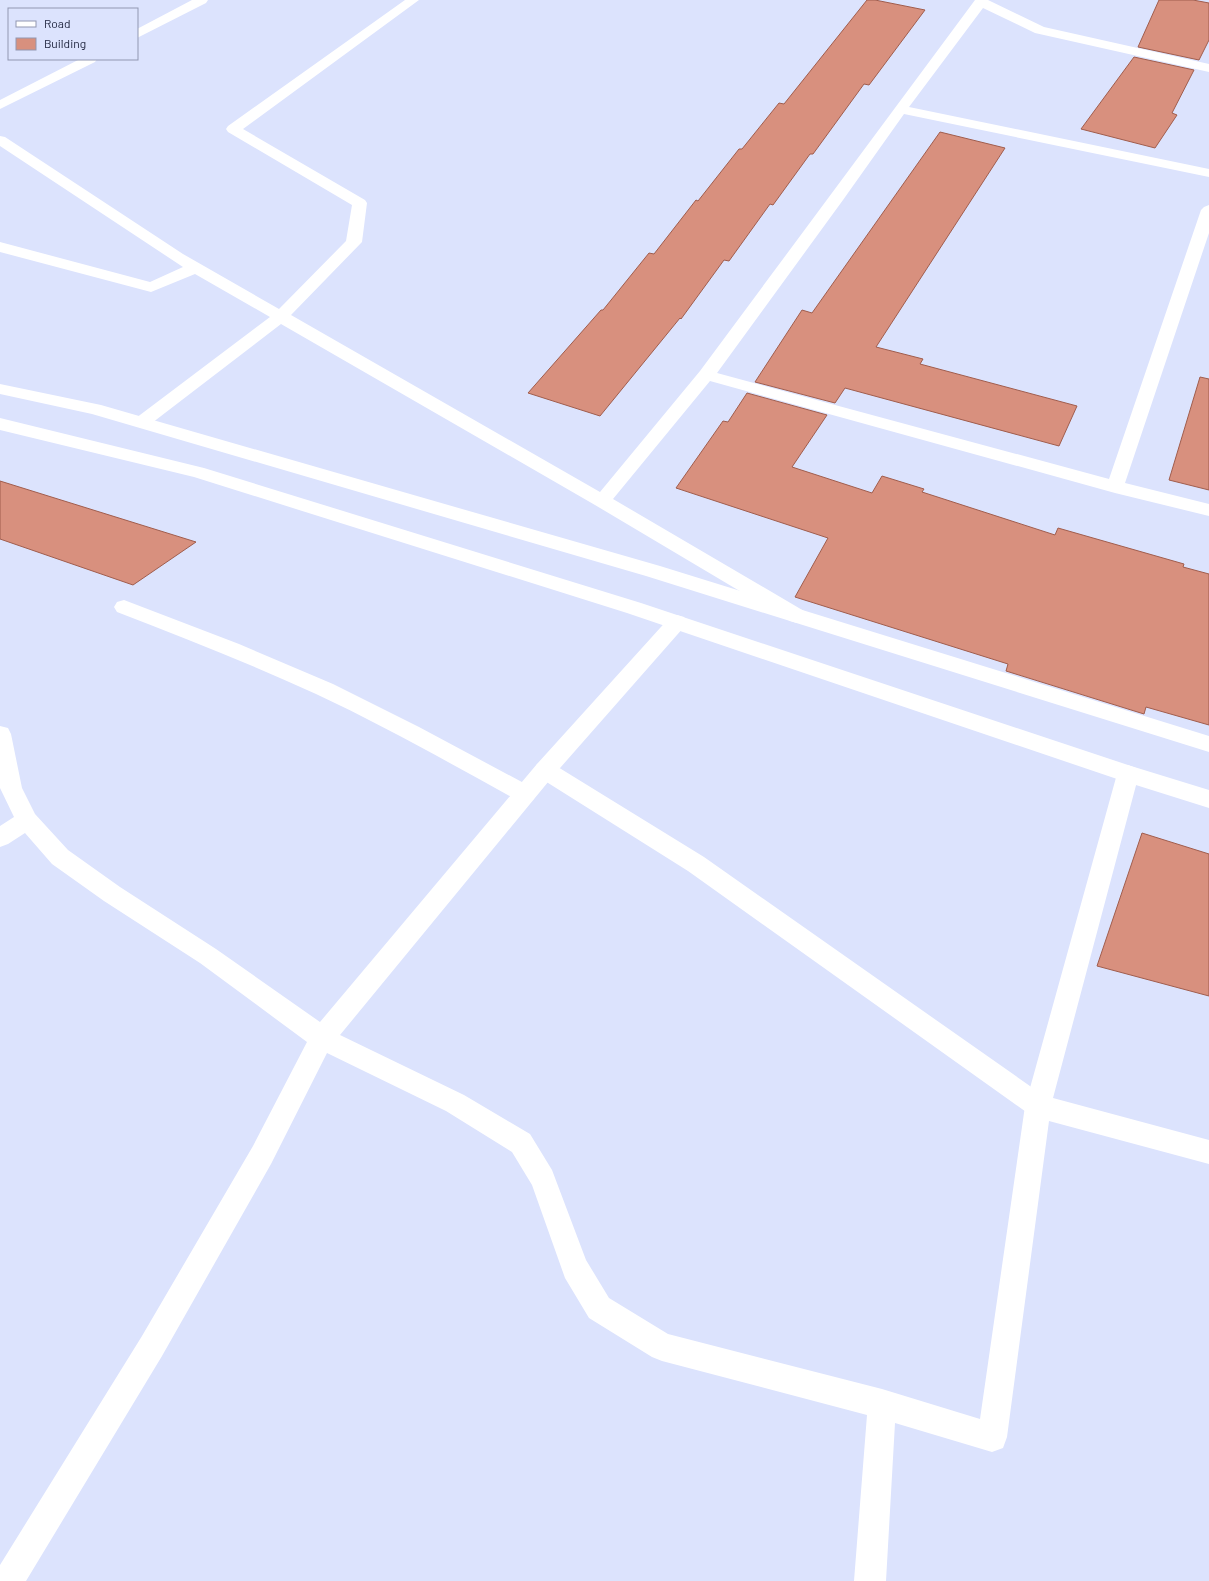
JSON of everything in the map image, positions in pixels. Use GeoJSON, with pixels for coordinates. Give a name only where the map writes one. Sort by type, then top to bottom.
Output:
{"type":"FeatureCollection","features":[{"type":"Feature","properties":{"kind":"street"},"geometry":{"type":"LineString","coordinates":[[138,33],[202,0]]}},
{"type":"Feature","properties":{"kind":"street"},"geometry":{"type":"LineString","coordinates":[[142,422],[280,316],[354,242],[360,203],[233,129],[413,0]]}},
{"type":"Feature","properties":{"kind":"street"},"geometry":{"type":"LineString","coordinates":[[602,501],[706,375],[838,197],[900,109],[981,1],[1040,30],[1209,68]]}},
{"type":"Feature","properties":{"kind":"street"},"geometry":{"type":"LineString","coordinates":[[0,105],[88,60]]}},
{"type":"Feature","properties":{"kind":"street"},"geometry":{"type":"LineString","coordinates":[[900,109],[1209,172]]}},
{"type":"Feature","properties":{"kind":"street"},"geometry":{"type":"LineString","coordinates":[[0,140],[195,268],[602,501],[797,616]]}},
{"type":"Feature","properties":{"kind":"street"},"geometry":{"type":"LineString","coordinates":[[1115,487],[1209,210]]}},
{"type":"Feature","properties":{"kind":"street"},"geometry":{"type":"LineString","coordinates":[[0,247],[151,287],[195,268]]}},
{"type":"Feature","properties":{"kind":"street"},"geometry":{"type":"LineString","coordinates":[[706,375],[1115,487],[1209,510]]}},
{"type":"Feature","properties":{"kind":"street"},"geometry":{"type":"LineString","coordinates":[[0,389],[95,409],[142,422],[653,570],[1209,744]]}},
{"type":"Feature","properties":{"kind":"street"},"geometry":{"type":"LineString","coordinates":[[0,424],[198,472],[677,622],[1128,774],[1209,799]]}},
{"type":"Feature","properties":{"kind":"street"},"geometry":{"type":"LineString","coordinates":[[124,608],[227,646],[296,676],[366,709],[525,794]]}},
{"type":"Feature","properties":{"kind":"street"},"geometry":{"type":"LineString","coordinates":[[8,1581],[156,1339],[262,1155],[322,1038],[545,770],[677,622]]}},
{"type":"Feature","properties":{"kind":"street"},"geometry":{"type":"LineString","coordinates":[[0,734],[11,788],[27,820],[60,857],[112,894],[208,956],[322,1038],[455,1103],[521,1143],[542,1179],[575,1268],[599,1308],[624,1325],[662,1347],[882,1404],[992,1437],[1038,1106],[1128,774]]}},
{"type":"Feature","properties":{"kind":"street"},"geometry":{"type":"LineString","coordinates":[[545,770],[696,864],[1038,1106],[1209,1152]]}},
{"type":"Feature","properties":{"kind":"street"},"geometry":{"type":"LineString","coordinates":[[0,838],[27,820]]}},
{"type":"Feature","properties":{"kind":"street"},"geometry":{"type":"LineString","coordinates":[[870,1581],[882,1404]]}},
{"type":"Feature","properties":{"kind":"building"},"geometry":{"type":"Polygon","coordinates":[[[867,0],[875,0],[925,10],[869,85],[864,84],[813,154],[810,154],[773,205],[770,204],[729,261],[724,260],[681,319],[680,318],[600,416],[528,393],[601,310],[603,310],[649,253],[654,254],[696,200],[698,201],[739,149],[742,149],[779,103],[784,104],[867,0]]]}},
{"type":"Feature","properties":{"kind":"building"},"geometry":{"type":"Polygon","coordinates":[[[1159,0],[1193,0],[1209,3],[1209,40],[1199,60],[1138,47],[1159,0]]]}},
{"type":"Feature","properties":{"kind":"building"},"geometry":{"type":"Polygon","coordinates":[[[1134,57],[1194,70],[1172,113],[1177,115],[1155,148],[1081,129],[1134,57]]]}},
{"type":"Feature","properties":{"kind":"building"},"geometry":{"type":"Polygon","coordinates":[[[940,132],[1005,148],[876,347],[923,359],[920,364],[1077,406],[1059,446],[845,388],[835,403],[755,382],[802,310],[812,313],[940,132]]]}},
{"type":"Feature","properties":{"kind":"building"},"geometry":{"type":"Polygon","coordinates":[[[1200,377],[1209,379],[1209,490],[1169,480],[1200,377]]]}},
{"type":"Feature","properties":{"kind":"building"},"geometry":{"type":"Polygon","coordinates":[[[747,393],[827,415],[792,467],[872,493],[882,476],[924,489],[922,492],[1055,535],[1058,528],[1184,564],[1183,567],[1209,574],[1209,725],[1146,707],[1144,714],[1006,671],[1008,664],[795,597],[828,538],[676,488],[723,421],[728,422],[747,393]]]}},
{"type":"Feature","properties":{"kind":"building"},"geometry":{"type":"Polygon","coordinates":[[[0,481],[196,542],[133,585],[0,539],[0,481]]]}},
{"type":"Feature","properties":{"kind":"building"},"geometry":{"type":"Polygon","coordinates":[[[1142,833],[1209,854],[1209,996],[1097,966],[1142,833]]]}}]}
